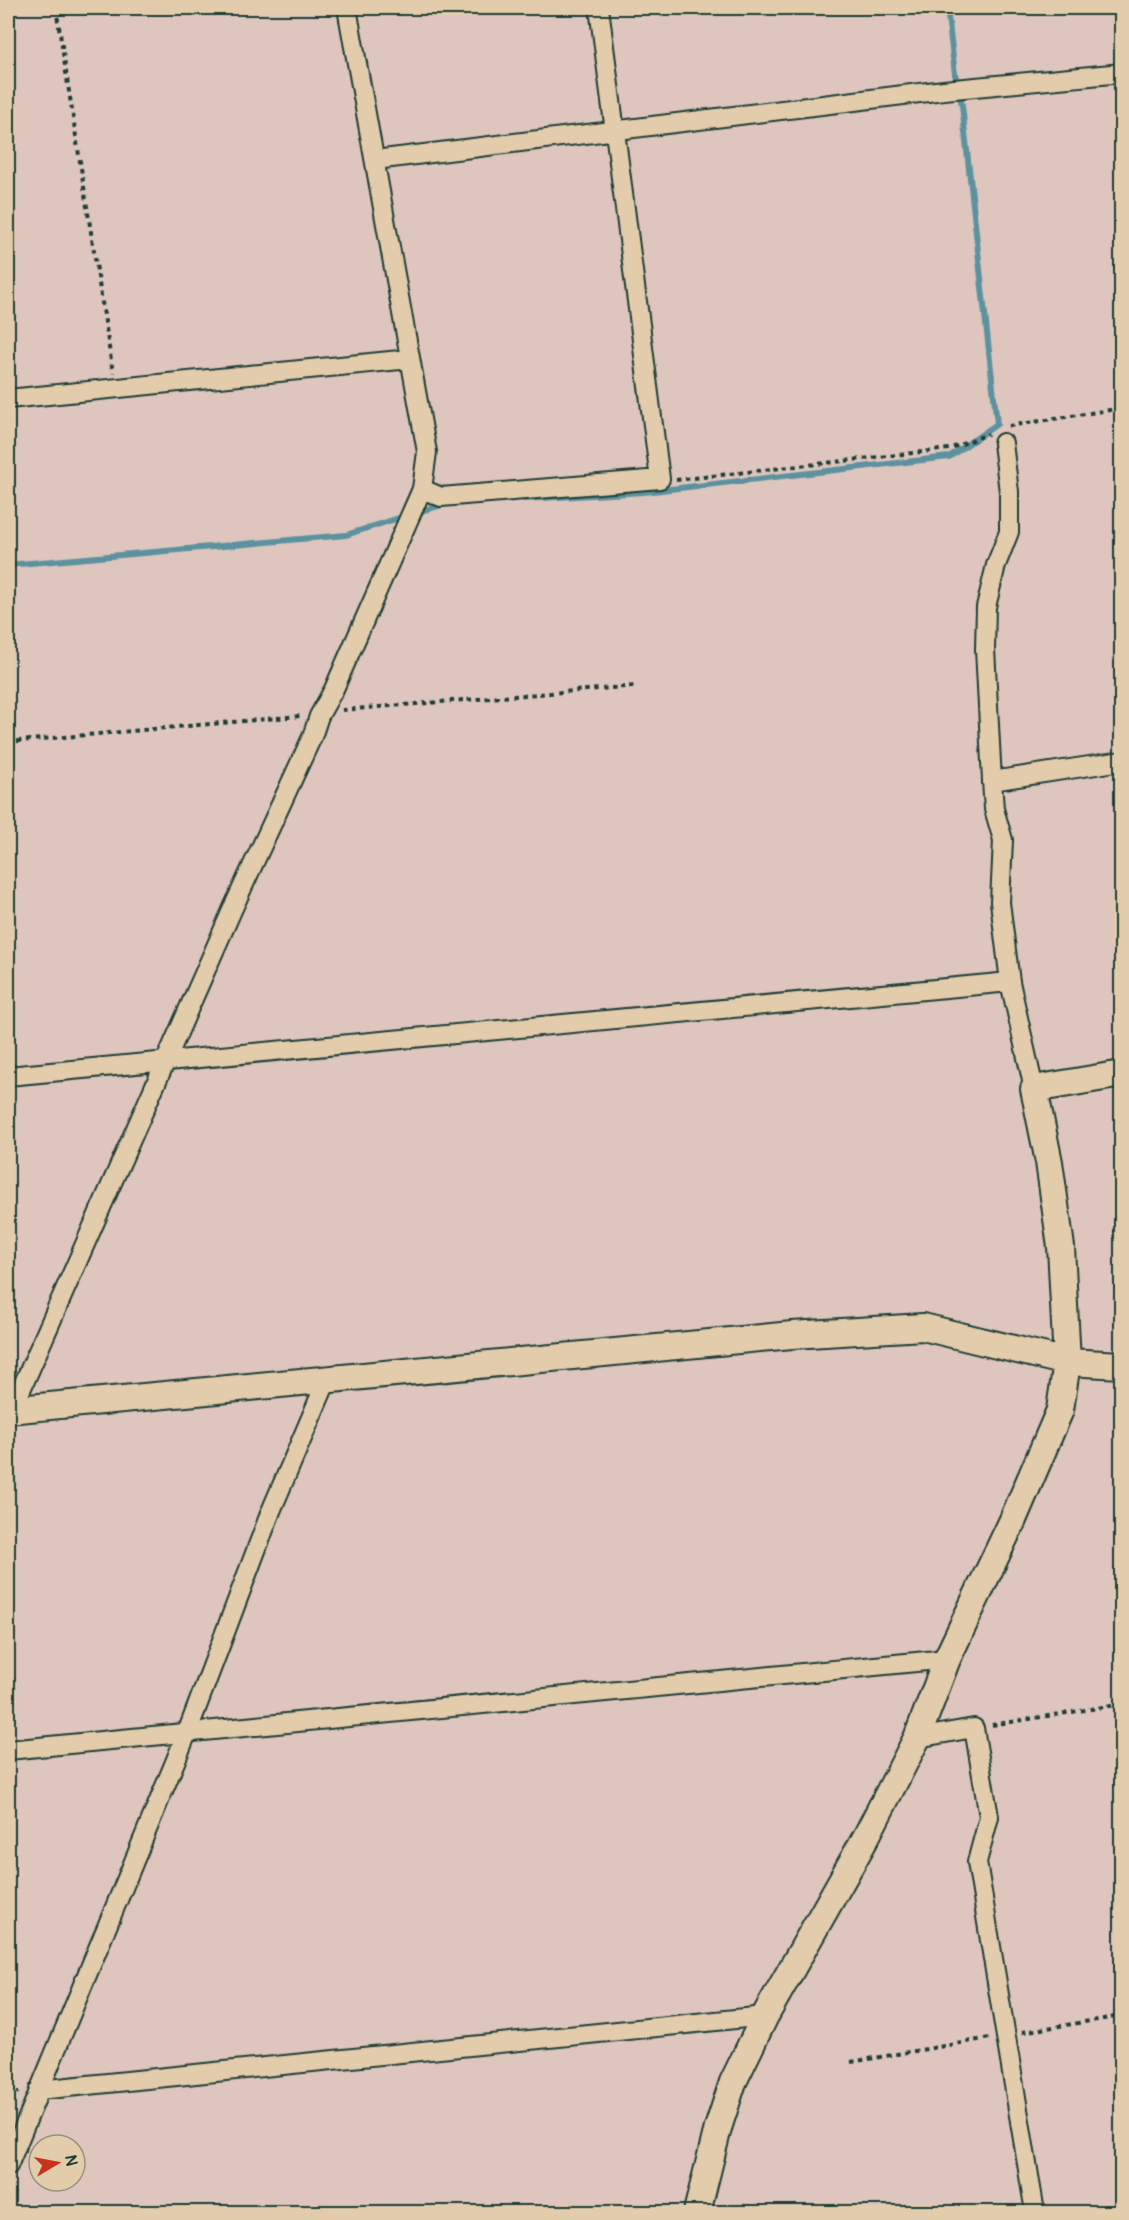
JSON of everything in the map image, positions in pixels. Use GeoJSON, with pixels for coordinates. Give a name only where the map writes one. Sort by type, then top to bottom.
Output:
{"type":"FeatureCollection","features":[{"type":"Feature","properties":{"kind":"street"},"geometry":{"type":"LineString","coordinates":[[347,8],[427,452],[422,489],[10,1410],[792,1335],[924,1327],[1067,1362],[1122,1365]]}},
{"type":"Feature","properties":{"kind":"street"},"geometry":{"type":"LineString","coordinates":[[422,489],[441,497],[660,479],[599,8]]}},
{"type":"Feature","properties":{"kind":"street"},"geometry":{"type":"LineString","coordinates":[[375,160],[944,90],[1122,73]]}},
{"type":"Feature","properties":{"kind":"street"},"geometry":{"type":"LineString","coordinates":[[8,399],[410,359]]}},
{"type":"Feature","properties":{"kind":"street"},"geometry":{"type":"LineString","coordinates":[[697,2212],[718,2128],[733,2082],[765,2016],[865,1839],[917,1738],[947,1659],[1012,1522],[1060,1410],[1067,1362],[1061,1246],[1049,1162],[1010,982],[1000,902],[1003,840],[994,809],[992,781],[985,638],[986,607],[996,565],[1009,532],[1009,492],[998,435]]}},
{"type":"Feature","properties":{"kind":"street"},"geometry":{"type":"LineString","coordinates":[[992,781],[1122,761]]}},
{"type":"Feature","properties":{"kind":"street"},"geometry":{"type":"LineString","coordinates":[[8,1076],[1010,982]]}},
{"type":"Feature","properties":{"kind":"street"},"geometry":{"type":"LineString","coordinates":[[1034,1089],[1122,1074]]}},
{"type":"Feature","properties":{"kind":"street"},"geometry":{"type":"LineString","coordinates":[[8,2166],[187,1733],[271,1511],[327,1380]]}},
{"type":"Feature","properties":{"kind":"street"},"geometry":{"type":"LineString","coordinates":[[8,1750],[947,1659]]}},
{"type":"Feature","properties":{"kind":"street"},"geometry":{"type":"LineString","coordinates":[[917,1738],[974,1728],[989,1817],[977,1862],[1035,2212]]}},
{"type":"Feature","properties":{"kind":"street"},"geometry":{"type":"LineString","coordinates":[[39,2090],[765,2016]]}},
{"type":"Feature","properties":{"kind":"path"},"geometry":{"type":"LineString","coordinates":[[56,8],[116,388]]}},
{"type":"Feature","properties":{"kind":"path"},"geometry":{"type":"LineString","coordinates":[[664,481],[949,449],[998,435],[1011,425],[1122,408]]}},
{"type":"Feature","properties":{"kind":"path"},"geometry":{"type":"LineString","coordinates":[[974,1728],[1122,1704]]}},
{"type":"Feature","properties":{"kind":"waterway"},"geometry":{"type":"LineString","coordinates":[[524,499],[644,492],[949,457],[997,424],[962,105],[955,74],[947,8]]}},
{"type":"Feature","properties":{"kind":"waterway"},"geometry":{"type":"LineString","coordinates":[[417,512],[445,504]]}},
{"type":"Feature","properties":{"kind":"waterway"},"geometry":{"type":"LineString","coordinates":[[8,565],[346,535],[408,515]]}}]}
